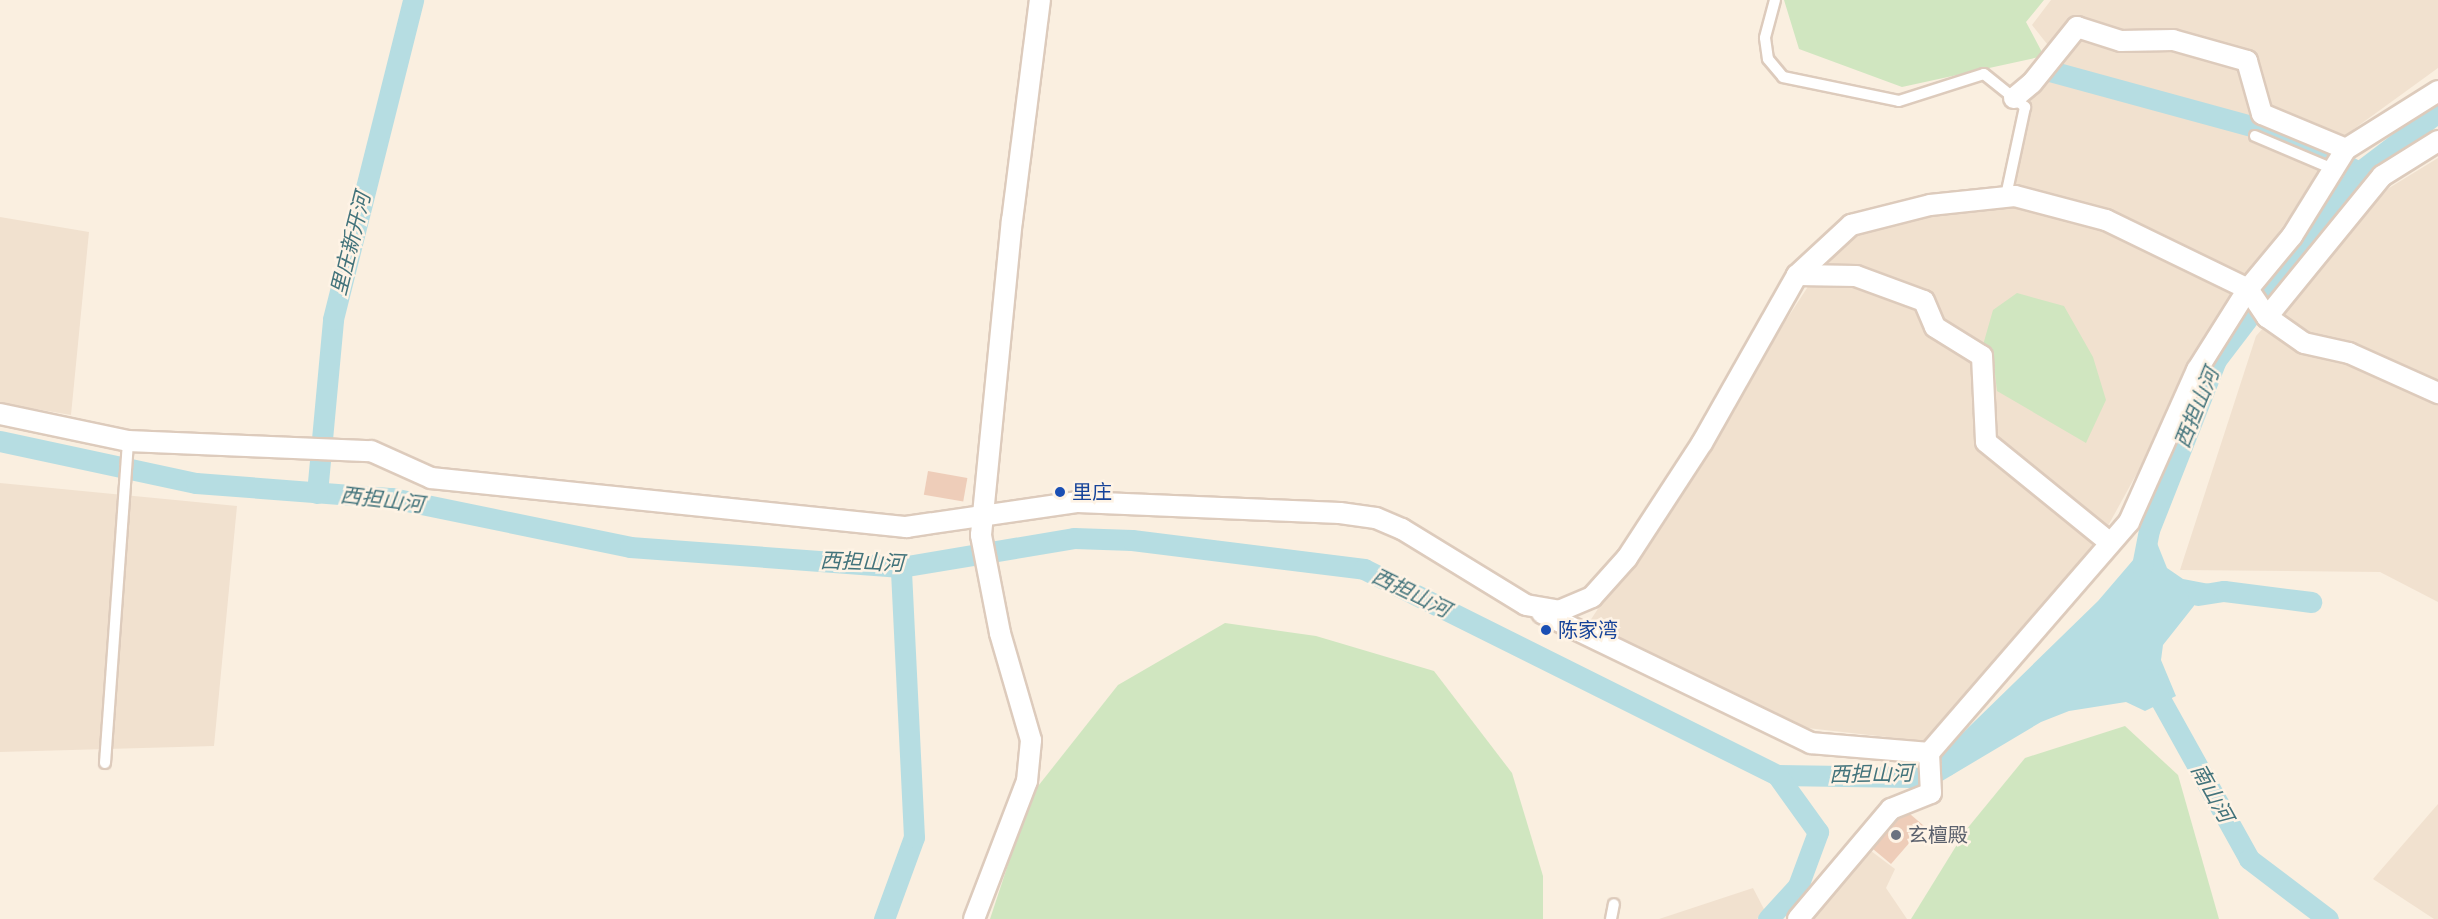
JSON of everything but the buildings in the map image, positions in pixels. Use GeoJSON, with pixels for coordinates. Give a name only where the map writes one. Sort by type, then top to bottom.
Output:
{"type":"FeatureCollection","features":[{"type":"Feature","properties":{"kind":"street"},"geometry":{"type":"LineString","coordinates":[[974,919],[1027,782],[1030,740],[983,562],[981,527],[1011,221],[1040,0]]}},
{"type":"Feature","properties":{"kind":"street"},"geometry":{"type":"LineString","coordinates":[[2014,98],[2032,83],[2077,27],[2121,41],[2173,40],[2247,61],[2262,114],[2346,148]]}},
{"type":"Feature","properties":{"kind":"street"},"geometry":{"type":"LineString","coordinates":[[1798,919],[1891,809],[1931,793],[1929,753],[2108,541],[2129,522],[2197,370],[2248,289],[2292,236],[2346,148],[2438,91]]}},
{"type":"Feature","properties":{"kind":"street"},"geometry":{"type":"LineString","coordinates":[[2267,317],[2382,176],[2438,141]]}},
{"type":"Feature","properties":{"kind":"street"},"geometry":{"type":"LineString","coordinates":[[1526,605],[1559,611],[1592,597],[1627,558],[1702,443],[1797,275],[1851,225],[1930,206],[2006,196],[2106,220],[2248,289],[2267,317],[2304,344],[2349,353],[2438,393]]}},
{"type":"Feature","properties":{"kind":"street"},"geometry":{"type":"LineString","coordinates":[[1797,275],[1856,276],[1924,301],[1935,327],[1982,356],[1986,442],[2108,541]]}},
{"type":"Feature","properties":{"kind":"street"},"geometry":{"type":"LineString","coordinates":[[0,414],[128,441],[371,452],[431,478],[906,527],[981,527],[1078,502],[1164,503],[1376,518],[1526,605],[1811,743],[1929,753]]}},
{"type":"Feature","properties":{"kind":"lane"},"geometry":{"type":"LineString","coordinates":[[1775,0],[1765,38],[1768,59],[1783,77],[1899,101],[1984,74],[2025,107],[2006,196]]}},
{"type":"Feature","properties":{"kind":"lane"},"geometry":{"type":"LineString","coordinates":[[2255,136],[2333,170]]}},
{"type":"Feature","properties":{"kind":"lane"},"geometry":{"type":"LineString","coordinates":[[105,763],[128,441]]}},
{"type":"Feature","properties":{"kind":"lane"},"geometry":{"type":"LineString","coordinates":[[1611,919],[1614,904]]}},
{"type":"Feature","properties":{"kind":"shaded area"},"geometry":{"type":"Polygon","coordinates":[[[2051,0],[2438,0],[2438,68],[2347,134],[2235,295],[2098,544],[1931,742],[1807,728],[1588,624],[1811,282],[1858,231],[2012,197],[2034,86],[2055,54],[2032,25],[2051,0]]]}},
{"type":"Feature","properties":{"kind":"shaded area"},"geometry":{"type":"Polygon","coordinates":[[[2438,158],[2438,602],[2380,572],[2180,570],[2256,336],[2389,188],[2438,158]]]}},
{"type":"Feature","properties":{"kind":"shaded area"},"geometry":{"type":"Polygon","coordinates":[[[0,217],[89,232],[71,415],[0,403],[0,217]]]}},
{"type":"Feature","properties":{"kind":"shaded area"},"geometry":{"type":"Polygon","coordinates":[[[0,483],[237,506],[214,746],[0,752],[0,483]]]}},
{"type":"Feature","properties":{"kind":"shaded area"},"geometry":{"type":"Polygon","coordinates":[[[2438,804],[2438,919],[2434,919],[2373,879],[2438,804]]]}},
{"type":"Feature","properties":{"kind":"shaded area"},"geometry":{"type":"Polygon","coordinates":[[[1867,848],[1895,869],[1886,888],[1907,919],[1805,919],[1867,848]]]}},
{"type":"Feature","properties":{"kind":"shaded area"},"geometry":{"type":"Polygon","coordinates":[[[1753,888],[1766,913],[1757,919],[1659,919],[1753,888]]]}},
{"type":"Feature","properties":{"kind":"green space"},"geometry":{"type":"Polygon","coordinates":[[[1784,0],[2044,0],[2026,22],[2044,56],[1902,87],[1799,49],[1784,0]]]}},
{"type":"Feature","properties":{"kind":"green space"},"geometry":{"type":"Polygon","coordinates":[[[2017,293],[2064,306],[2093,357],[2106,400],[2086,443],[1997,391],[1993,358],[1983,345],[1993,310],[2017,293]]]}},
{"type":"Feature","properties":{"kind":"green space"},"geometry":{"type":"Polygon","coordinates":[[[1225,623],[1316,636],[1434,671],[1512,773],[1543,876],[1543,919],[990,919],[1031,795],[1118,685],[1225,623]]]}},
{"type":"Feature","properties":{"kind":"green space"},"geometry":{"type":"Polygon","coordinates":[[[2125,726],[2178,775],[2219,919],[1911,919],[1966,830],[2025,758],[2125,726]]]}},
{"type":"Feature","properties":{"kind":"water"},"geometry":{"type":"Polygon","coordinates":[[[2142,537],[2155,538],[2167,568],[2183,579],[2225,587],[2225,595],[2197,602],[2163,645],[2161,660],[2176,696],[2145,711],[2126,702],[2069,711],[2041,722],[1937,784],[1936,759],[2098,601],[2134,559],[2142,537]]]}},
{"type":"Feature","properties":{"kind":"waterway","name":"里庄新开河"},"geometry":{"type":"LineString","coordinates":[[317,493],[333,319],[413,0]]}},
{"type":"Feature","properties":{"kind":"waterway"},"geometry":{"type":"LineString","coordinates":[[2050,71],[2295,138],[2355,170]]}},
{"type":"Feature","properties":{"kind":"waterway","name":"西担山河"},"geometry":{"type":"LineString","coordinates":[[2142,566],[2149,530],[2216,360],[2359,172],[2438,112]]}},
{"type":"Feature","properties":{"kind":"waterway","name":"西担山河"},"geometry":{"type":"LineString","coordinates":[[0,441],[196,483],[392,498],[630,547],[901,567],[1074,538],[1132,540],[1364,569],[1777,775],[1912,777],[1947,765]]}},
{"type":"Feature","properties":{"kind":"waterway"},"geometry":{"type":"LineString","coordinates":[[884,919],[914,837],[901,567]]}},
{"type":"Feature","properties":{"kind":"waterway"},"geometry":{"type":"LineString","coordinates":[[2198,595],[2224,591],[2311,602]]}},
{"type":"Feature","properties":{"kind":"waterway","name":"南山河"},"geometry":{"type":"LineString","coordinates":[[2149,679],[2249,859],[2328,919]]}},
{"type":"Feature","properties":{"kind":"waterway"},"geometry":{"type":"LineString","coordinates":[[1768,919],[1798,886],[1818,832],[1777,775]]}},
{"type":"Feature","properties":{"kind":"place","name":"里庄"},"geometry":{"type":"Point","coordinates":[1060,492]}},
{"type":"Feature","properties":{"kind":"place","name":"陈家湾"},"geometry":{"type":"Point","coordinates":[1546,630]}},
{"type":"Feature","properties":{"kind":"place","name":"玄檀殿"},"geometry":{"type":"Point","coordinates":[1896,835]}}]}
